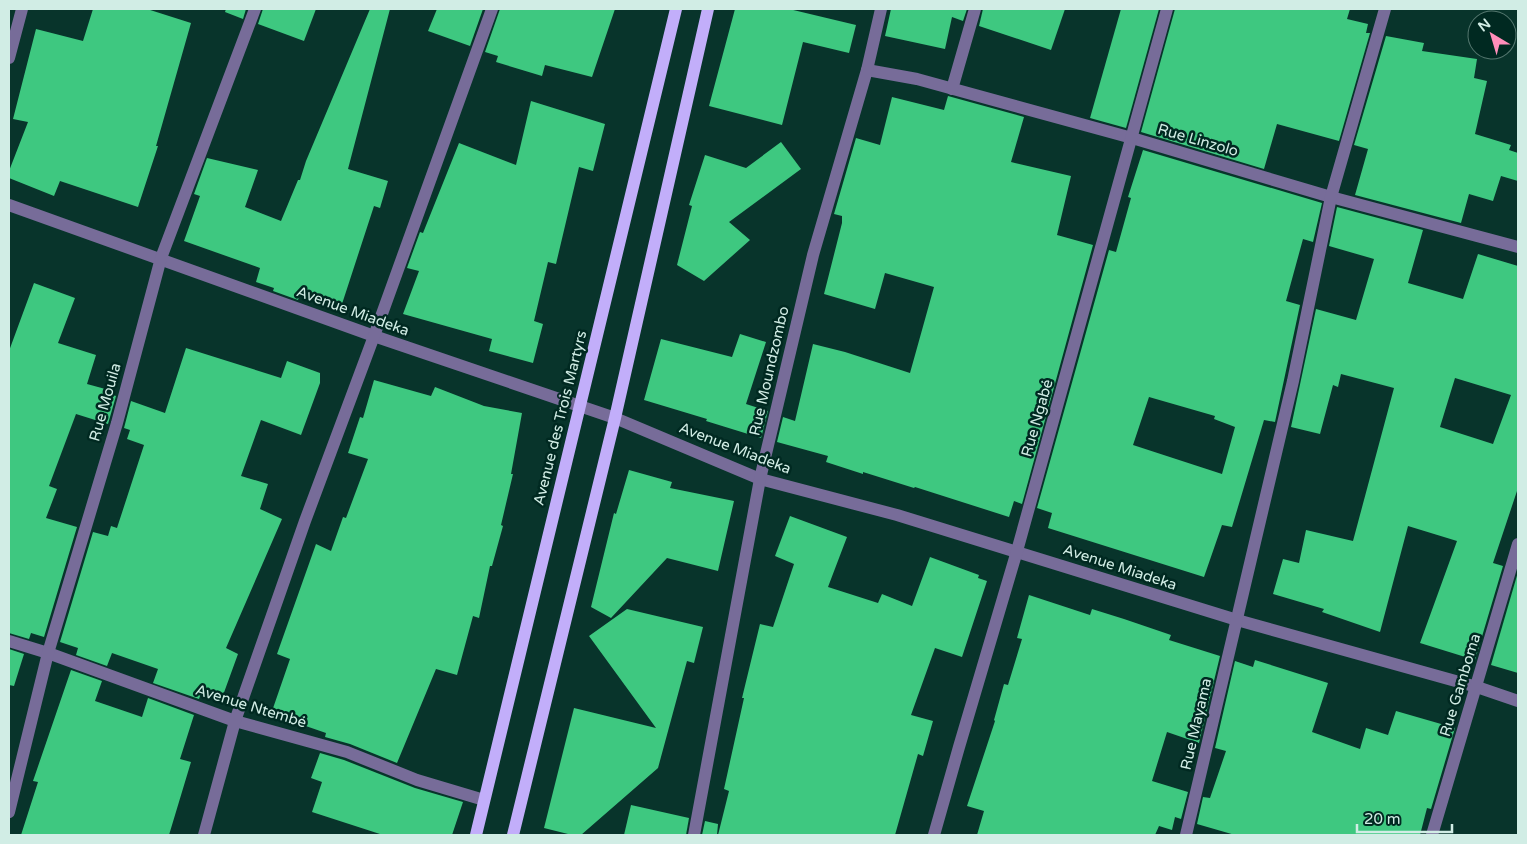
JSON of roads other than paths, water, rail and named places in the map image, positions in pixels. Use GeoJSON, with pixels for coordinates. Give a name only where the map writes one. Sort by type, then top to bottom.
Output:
{"type":"FeatureCollection","features":[{"type":"Feature","properties":{"kind":"main road","name":"Avenue des Trois Martyrs"},"geometry":{"type":"LineString","coordinates":[[476,835],[676,9]]}},
{"type":"Feature","properties":{"kind":"main road"},"geometry":{"type":"LineString","coordinates":[[513,835],[615,418],[708,9]]}},
{"type":"Feature","properties":{"kind":"street"},"geometry":{"type":"LineString","coordinates":[[9,58],[22,9]]}},
{"type":"Feature","properties":{"kind":"street","name":"Rue Mouila"},"geometry":{"type":"LineString","coordinates":[[9,812],[48,653],[117,423],[161,258],[255,9]]}},
{"type":"Feature","properties":{"kind":"street"},"geometry":{"type":"LineString","coordinates":[[204,835],[235,721],[305,521],[492,9]]}},
{"type":"Feature","properties":{"kind":"street","name":"Rue Moundzombo"},"geometry":{"type":"LineString","coordinates":[[694,835],[760,478],[813,255],[867,70],[881,9]]}},
{"type":"Feature","properties":{"kind":"street"},"geometry":{"type":"LineString","coordinates":[[952,89],[975,9]]}},
{"type":"Feature","properties":{"kind":"street","name":"Rue Ngabé"},"geometry":{"type":"LineString","coordinates":[[934,835],[1017,551],[1167,9]]}},
{"type":"Feature","properties":{"kind":"street","name":"Rue Mayama"},"geometry":{"type":"LineString","coordinates":[[1186,835],[1293,382],[1332,197],[1385,9]]}},
{"type":"Feature","properties":{"kind":"street","name":"Rue Linzolo"},"geometry":{"type":"LineString","coordinates":[[867,70],[917,79],[1518,248]]}},
{"type":"Feature","properties":{"kind":"street","name":"Avenue Miadeka"},"geometry":{"type":"LineString","coordinates":[[9,205],[374,336],[615,418],[760,478],[897,515],[1237,620],[1477,687],[1518,701]]}},
{"type":"Feature","properties":{"kind":"street","name":"Rue Gamboma"},"geometry":{"type":"LineString","coordinates":[[1432,835],[1518,544]]}},
{"type":"Feature","properties":{"kind":"street","name":"Avenue Ntembé"},"geometry":{"type":"LineString","coordinates":[[9,641],[48,653],[235,721],[346,752],[417,780],[484,800]]}}]}
